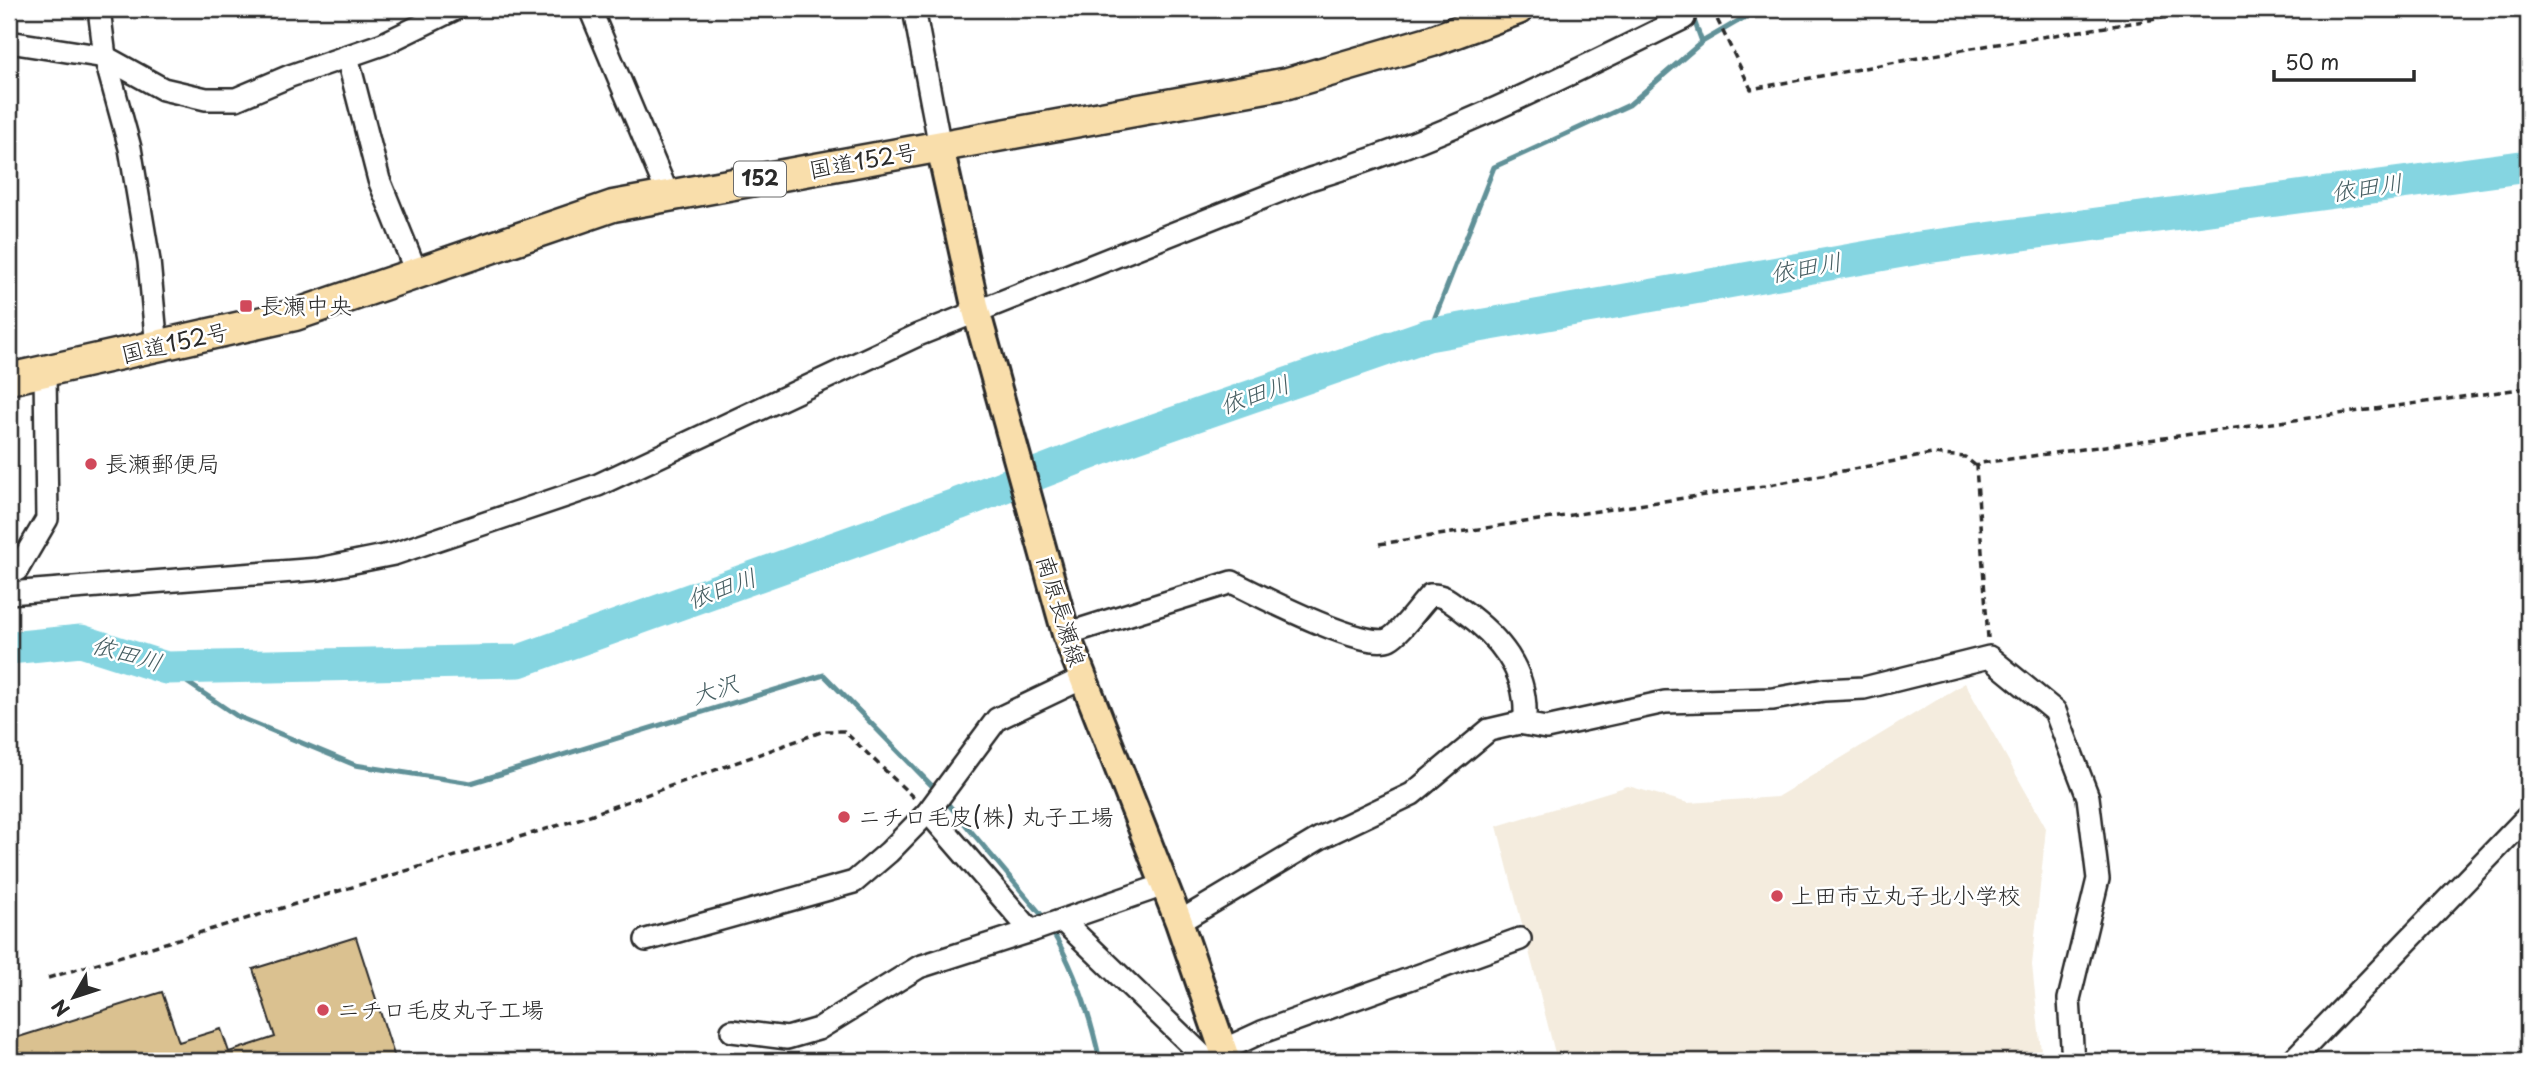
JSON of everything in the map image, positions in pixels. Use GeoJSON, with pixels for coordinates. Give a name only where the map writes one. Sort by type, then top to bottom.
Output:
{"type":"FeatureCollection","features":[{"type":"Feature","properties":{"kind":"highway","name":"国道152号"},"geometry":{"type":"LineString","coordinates":[[9,379],[295,315],[613,206],[1288,83],[1432,41],[1518,9]]}},
{"type":"Feature","properties":{"kind":"main road","name":"南原長瀬線"},"geometry":{"type":"LineString","coordinates":[[940,147],[976,310],[1066,634],[1081,679],[1179,922],[1218,1058]]}},
{"type":"Feature","properties":{"kind":"street"},"geometry":{"type":"LineString","coordinates":[[99,9],[105,57],[130,148],[149,261],[157,348]]}},
{"type":"Feature","properties":{"kind":"street"},"geometry":{"type":"LineString","coordinates":[[9,42],[105,57],[163,89],[206,99],[236,99],[383,44],[456,9]]}},
{"type":"Feature","properties":{"kind":"street"},"geometry":{"type":"LineString","coordinates":[[590,9],[668,195]]}},
{"type":"Feature","properties":{"kind":"street"},"geometry":{"type":"LineString","coordinates":[[914,9],[940,147]]}},
{"type":"Feature","properties":{"kind":"street"},"geometry":{"type":"LineString","coordinates":[[9,593],[318,569],[394,554],[598,485],[976,310],[1490,112],[1684,18]]}},
{"type":"Feature","properties":{"kind":"street"},"geometry":{"type":"LineString","coordinates":[[347,56],[379,180],[417,274]]}},
{"type":"Feature","properties":{"kind":"street"},"geometry":{"type":"LineString","coordinates":[[17,570],[47,519],[45,373]]}},
{"type":"Feature","properties":{"kind":"street"},"geometry":{"type":"LineString","coordinates":[[1066,634],[1232,582],[1317,622],[1375,642],[1390,639],[1430,595],[1441,594],[1492,632],[1512,665],[1526,699],[1525,717],[1519,723]]}},
{"type":"Feature","properties":{"kind":"street"},"geometry":{"type":"LineString","coordinates":[[1179,922],[1320,838],[1412,794],[1489,730],[1519,723],[1546,728],[1665,702],[1773,698],[1824,690],[1864,688],[1989,657],[2055,711],[2088,797],[2098,879],[2069,999],[2073,1061]]}},
{"type":"Feature","properties":{"kind":"street"},"geometry":{"type":"LineString","coordinates":[[646,940],[854,881],[889,852],[928,812],[997,719],[1081,679]]}},
{"type":"Feature","properties":{"kind":"street"},"geometry":{"type":"LineString","coordinates":[[928,812],[1031,931]]}},
{"type":"Feature","properties":{"kind":"street"},"geometry":{"type":"LineString","coordinates":[[2292,1061],[2528,816]]}},
{"type":"Feature","properties":{"kind":"street"},"geometry":{"type":"LineString","coordinates":[[732,1031],[787,1038],[818,1029],[919,967],[1064,922],[1164,884]]}},
{"type":"Feature","properties":{"kind":"street"},"geometry":{"type":"LineString","coordinates":[[1064,922],[1218,1058],[1262,1032],[1520,939]]}},
{"type":"Feature","properties":{"kind":"path"},"geometry":{"type":"LineString","coordinates":[[1712,9],[1751,89],[1972,48],[2220,9]]}},
{"type":"Feature","properties":{"kind":"path"},"geometry":{"type":"LineString","coordinates":[[1976,466],[2528,388]]}},
{"type":"Feature","properties":{"kind":"path"},"geometry":{"type":"LineString","coordinates":[[1379,544],[1764,486],[1932,454],[1965,457],[1976,466],[1986,574],[1989,657]]}},
{"type":"Feature","properties":{"kind":"path"},"geometry":{"type":"LineString","coordinates":[[48,978],[573,821],[824,731],[844,731],[869,751],[928,812]]}},
{"type":"Feature","properties":{"kind":"shaded area","name":"上田市立丸子北小学校"},"geometry":{"type":"Polygon","coordinates":[[[1965,683],[2046,828],[2032,965],[2042,1061],[1557,1061],[1497,826],[1628,786],[1688,803],[1777,797],[1965,683]]]}},
{"type":"Feature","properties":{"kind":"building","name":"ニチロ毛皮丸子工場"},"geometry":{"type":"Polygon","coordinates":[[[356,937],[395,1058],[385,1061],[9,1061],[9,1040],[162,992],[179,1042],[221,1029],[229,1052],[275,1037],[253,969],[356,937]]]}},
{"type":"Feature","properties":{"kind":"waterway"},"geometry":{"type":"LineString","coordinates":[[1690,9],[1702,42]]}},
{"type":"Feature","properties":{"kind":"waterway"},"geometry":{"type":"LineString","coordinates":[[1428,335],[1494,167],[1629,105],[1702,42],[1759,9]]}},
{"type":"Feature","properties":{"kind":"waterway","name":"依田川"},"geometry":{"type":"LineString","coordinates":[[9,648],[81,641],[166,668],[519,661],[958,504],[1111,445],[1428,335],[1919,248],[2528,166]]}},
{"type":"Feature","properties":{"kind":"waterway","name":"大沢"},"geometry":{"type":"LineString","coordinates":[[166,668],[237,716],[355,765],[471,783],[824,675],[937,791]]}},
{"type":"Feature","properties":{"kind":"waterway","name":"大沢"},"geometry":{"type":"LineString","coordinates":[[943,798],[1045,919]]}},
{"type":"Feature","properties":{"kind":"waterway","name":"大沢"},"geometry":{"type":"LineString","coordinates":[[1052,931],[1081,994],[1100,1061]]}},
{"type":"Feature","properties":{"kind":"place","name":"長瀬中央"},"geometry":{"type":"Point","coordinates":[246,306]}},
{"type":"Feature","properties":{"kind":"place","name":"長瀬郵便局"},"geometry":{"type":"Point","coordinates":[91,464]}},
{"type":"Feature","properties":{"kind":"place","name":"ニチロ毛皮(株) 丸子工場"},"geometry":{"type":"Point","coordinates":[844,817]}},
{"type":"Feature","properties":{"kind":"place","name":"上田市立丸子北小学校"},"geometry":{"type":"Point","coordinates":[1777,896]}},
{"type":"Feature","properties":{"kind":"place","name":"ニチロ毛皮丸子工場"},"geometry":{"type":"Point","coordinates":[323,1010]}}]}
